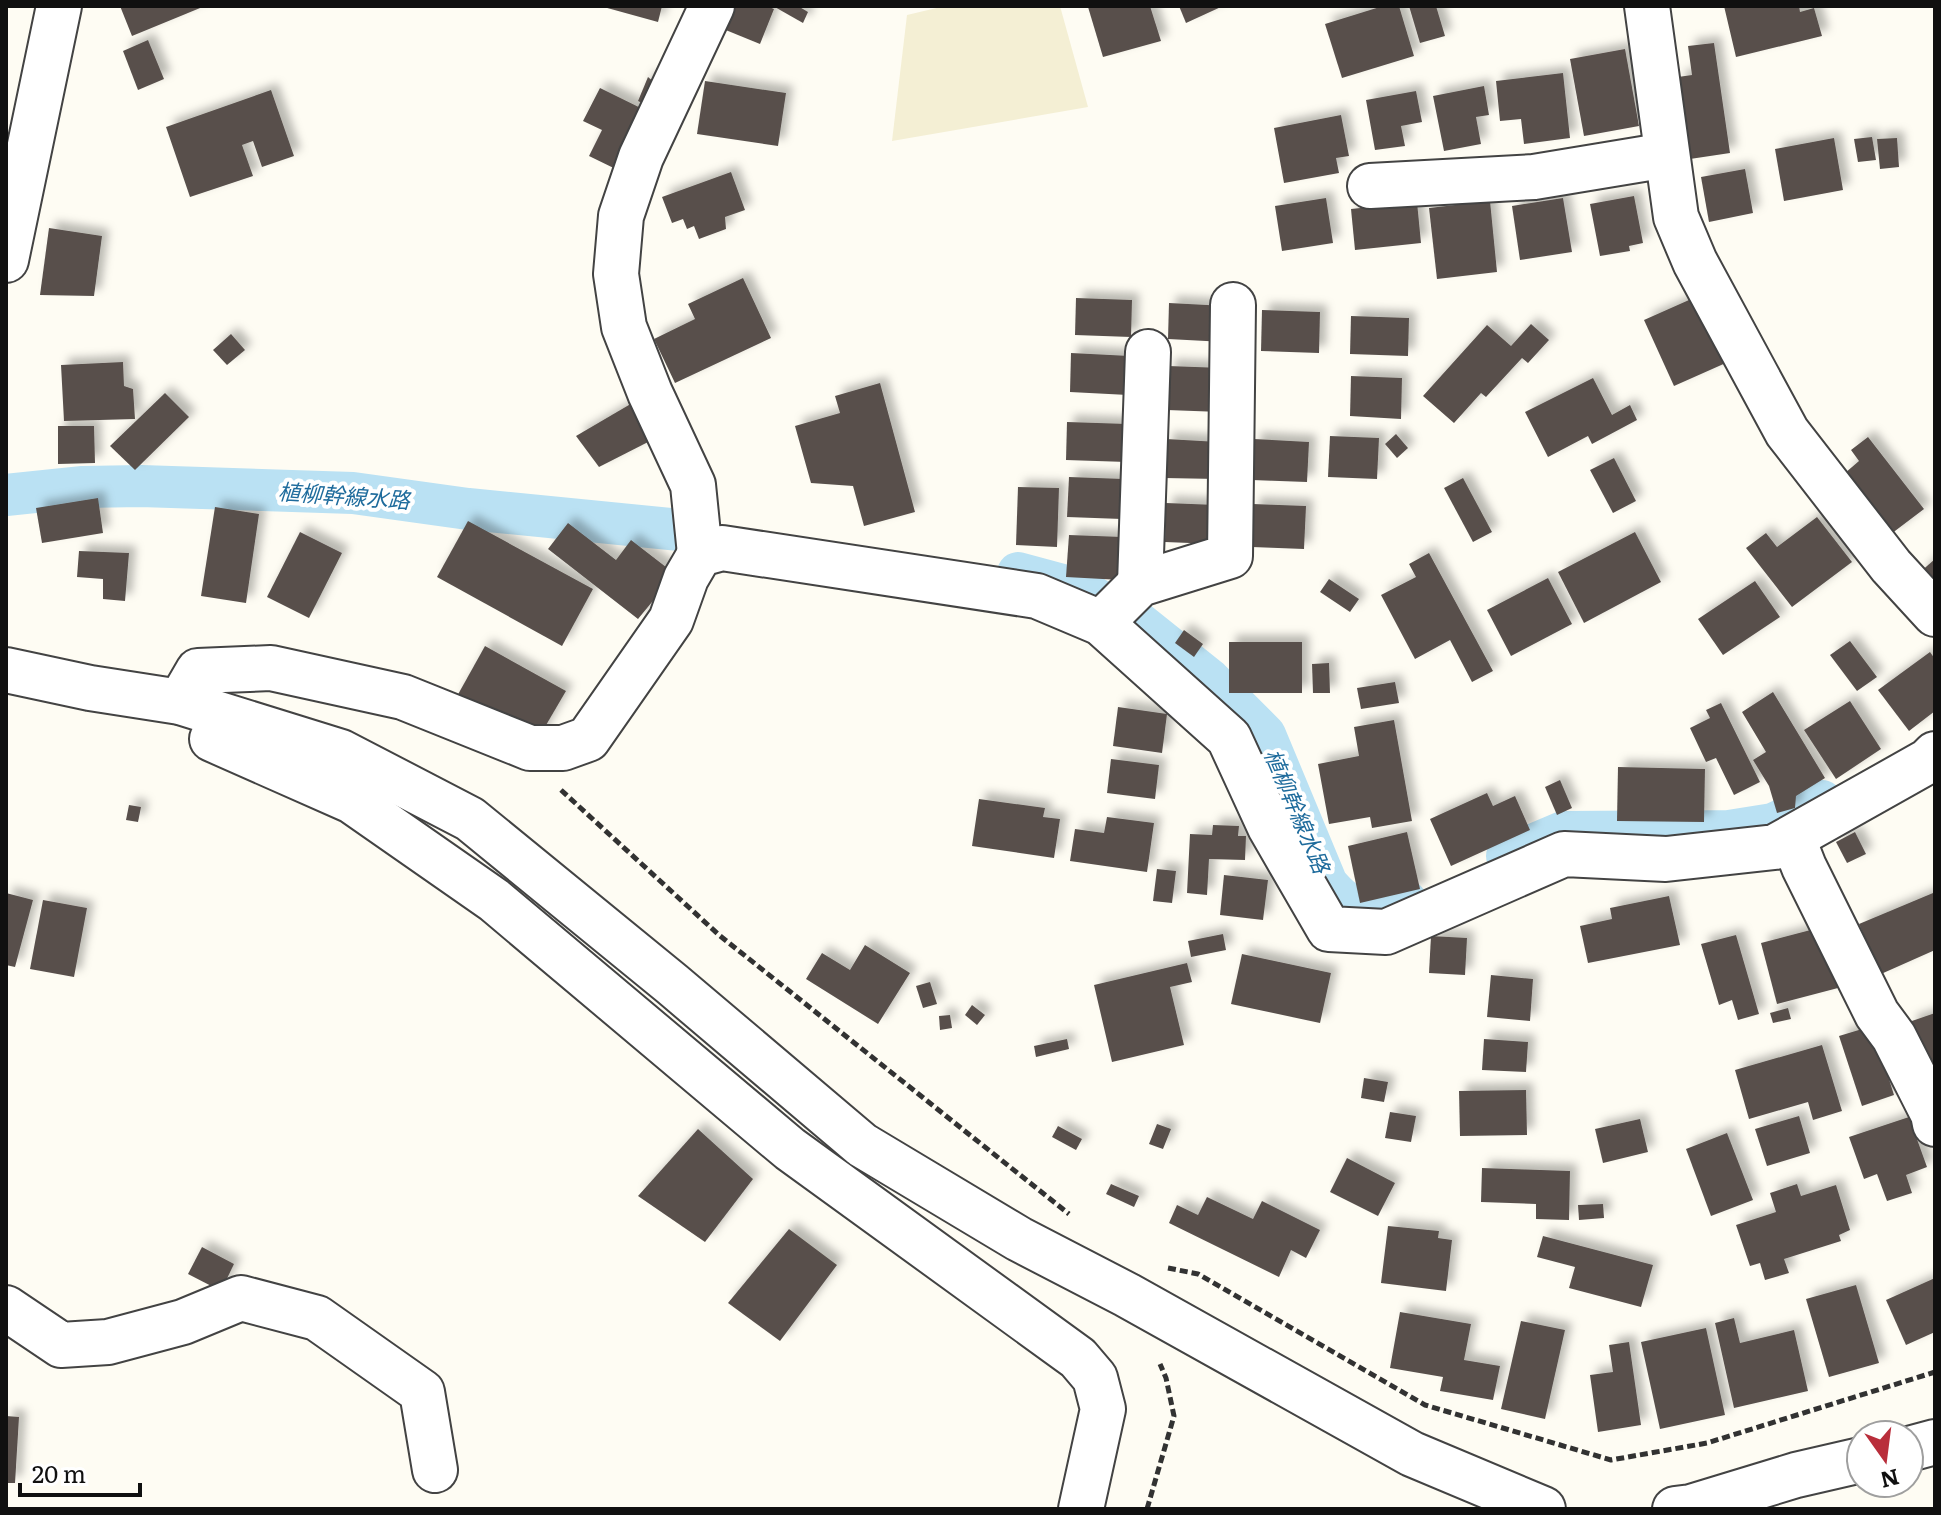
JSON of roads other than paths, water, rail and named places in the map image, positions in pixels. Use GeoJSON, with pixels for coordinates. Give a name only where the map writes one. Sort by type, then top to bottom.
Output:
{"type":"FeatureCollection","features":[{"type":"Feature","properties":{"kind":"street"},"geometry":{"type":"LineString","coordinates":[[6,260],[59,6]]}},
{"type":"Feature","properties":{"kind":"street"},"geometry":{"type":"LineString","coordinates":[[180,702],[198,671],[271,668],[403,697],[530,748],[563,748],[588,739],[671,620],[686,578],[700,554],[693,485],[650,393],[624,327],[616,274],[621,216],[641,157],[712,6]]}},
{"type":"Feature","properties":{"kind":"street"},"geometry":{"type":"LineString","coordinates":[[1647,6],[1676,217],[1695,262],[1787,432],[1891,566],[1935,614]]}},
{"type":"Feature","properties":{"kind":"street"},"geometry":{"type":"LineString","coordinates":[[1370,186],[1534,177],[1667,155]]}},
{"type":"Feature","properties":{"kind":"street"},"geometry":{"type":"LineString","coordinates":[[700,554],[722,548],[1117,606],[1230,556],[1233,305]]}},
{"type":"Feature","properties":{"kind":"street"},"geometry":{"type":"LineString","coordinates":[[1148,352],[1117,606],[1229,738],[1270,827],[1329,929],[1386,932],[1564,854],[1666,859],[1775,847],[1928,761],[1935,754]]}},
{"type":"Feature","properties":{"kind":"street"},"geometry":{"type":"LineString","coordinates":[[6,670],[180,702],[341,752],[470,819],[862,1145],[1019,1239],[1412,1454],[1543,1509]]}},
{"type":"Feature","properties":{"kind":"street"},"geometry":{"type":"LineString","coordinates":[[72,684],[259,758],[352,801],[494,900],[790,1149],[1078,1358],[1095,1378],[1103,1409],[1081,1509]]}},
{"type":"Feature","properties":{"kind":"street"},"geometry":{"type":"LineString","coordinates":[[1793,839],[1877,1014],[1894,1037],[1934,1117]]}},
{"type":"Feature","properties":{"kind":"street"},"geometry":{"type":"LineString","coordinates":[[6,1308],[61,1345],[108,1342],[183,1322],[241,1298],[317,1318],[422,1392],[435,1470]]}},
{"type":"Feature","properties":{"kind":"street"},"geometry":{"type":"LineString","coordinates":[[1675,1509],[1845,1464]]}},
{"type":"Feature","properties":{"kind":"waterway","name":"植柳幹線水路"},"geometry":{"type":"LineString","coordinates":[[6,495],[83,487],[141,486],[353,493],[468,509],[680,530]]}},
{"type":"Feature","properties":{"kind":"waterway","name":"植柳幹線水路"},"geometry":{"type":"LineString","coordinates":[[1018,573],[1081,590],[1140,624],[1210,680],[1265,735],[1327,884],[1345,902],[1363,910],[1382,909],[1406,901]]}},
{"type":"Feature","properties":{"kind":"waterway","name":"植柳幹線水路"},"geometry":{"type":"LineString","coordinates":[[1507,856],[1563,832],[1729,831],[1773,824],[1822,801]]}}]}
